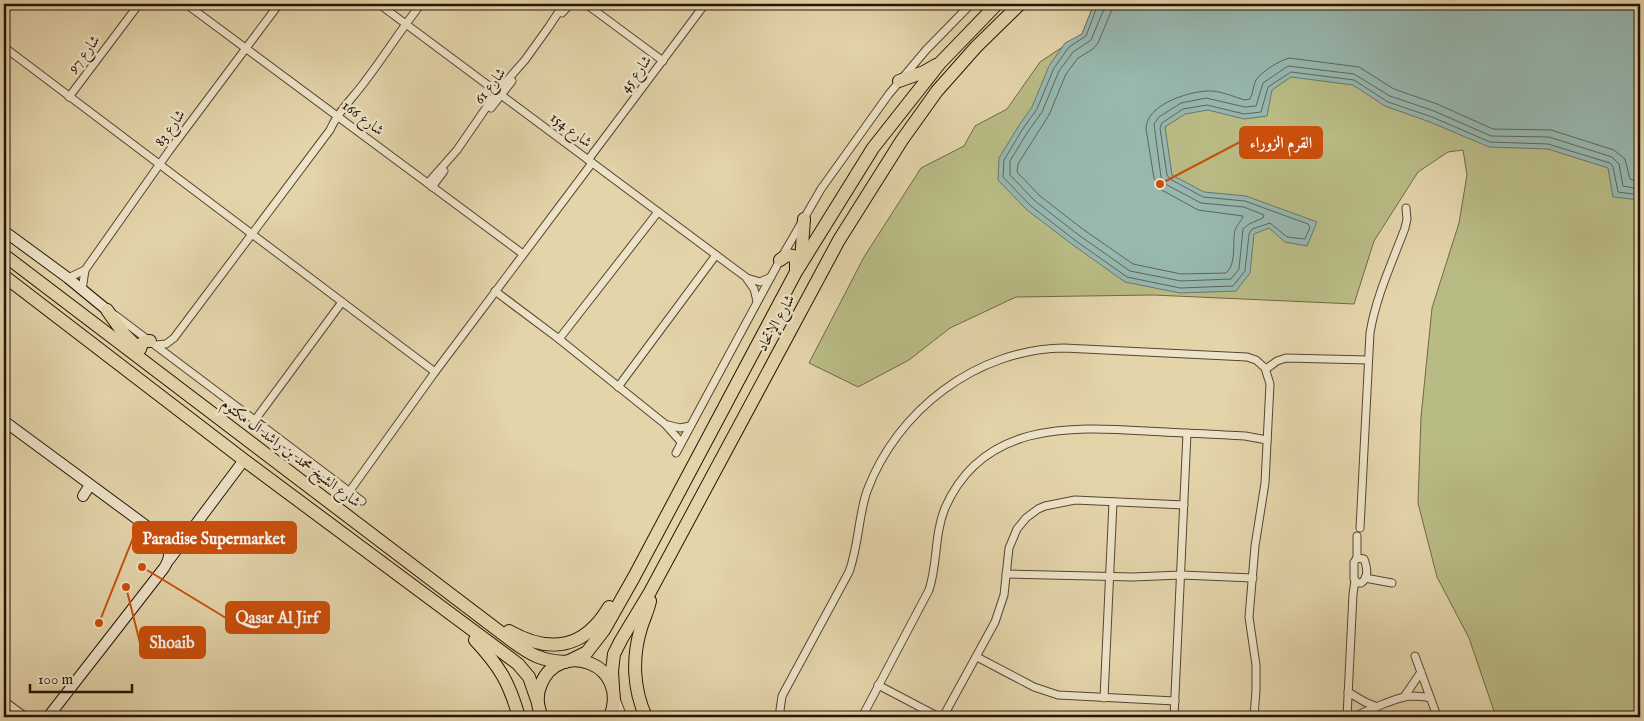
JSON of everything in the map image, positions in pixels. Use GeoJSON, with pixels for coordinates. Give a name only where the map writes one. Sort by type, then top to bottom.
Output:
{"type":"FeatureCollection","features":[{"type":"Feature","properties":{"kind":"highway","name":"شارع الإتحاد"},"geometry":{"type":"LineString","coordinates":[[537,700],[538,690],[548,672],[556,666],[586,652],[597,641],[634,577],[798,268],[873,148],[940,62],[997,4]]}},
{"type":"Feature","properties":{"kind":"highway","name":"شارع الإتحاد"},"geometry":{"type":"LineString","coordinates":[[610,717],[614,707],[612,670],[614,654],[650,592],[839,240],[902,140],[928,104],[976,47],[1020,4]]}},
{"type":"Feature","properties":{"kind":"highway"},"geometry":{"type":"LineString","coordinates":[[900,81],[924,72],[940,62]]}},
{"type":"Feature","properties":{"kind":"highway"},"geometry":{"type":"LineString","coordinates":[[798,268],[804,219]]}},
{"type":"Feature","properties":{"kind":"highway","name":"شارع الشيخ محمد بن راشد آل مكتوم"},"geometry":{"type":"LineString","coordinates":[[4,255],[476,614],[535,656],[545,660],[582,660],[592,664],[602,670],[609,678],[614,692]]}},
{"type":"Feature","properties":{"kind":"highway"},"geometry":{"type":"LineString","coordinates":[[780,260],[787,255],[793,256],[796,259],[798,268]]}},
{"type":"Feature","properties":{"kind":"highway"},"geometry":{"type":"LineString","coordinates":[[4,276],[244,460],[524,670],[533,684],[542,717]]}},
{"type":"Feature","properties":{"kind":"highway"},"geometry":{"type":"LineString","coordinates":[[106,310],[124,334],[149,345],[189,386],[191,397]]}},
{"type":"Feature","properties":{"kind":"highway"},"geometry":{"type":"LineString","coordinates":[[476,614],[538,644],[561,645],[573,641],[592,629],[607,610],[619,590],[634,577]]}},
{"type":"Feature","properties":{"kind":"highway"},"geometry":{"type":"LineString","coordinates":[[646,717],[639,697],[635,662],[639,635],[650,604],[650,592]]}},
{"type":"Feature","properties":{"kind":"highway"},"geometry":{"type":"LineString","coordinates":[[448,614],[498,666],[510,688],[519,717]]}},
{"type":"Feature","properties":{"kind":"street","name":"شارع 97"},"geometry":{"type":"LineString","coordinates":[[69,97],[139,4]]}},
{"type":"Feature","properties":{"kind":"street","name":"شارع 166"},"geometry":{"type":"LineString","coordinates":[[186,4],[523,254]]}},
{"type":"Feature","properties":{"kind":"street","name":"شارع 83"},"geometry":{"type":"LineString","coordinates":[[82,290],[85,270],[160,165],[280,4]]}},
{"type":"Feature","properties":{"kind":"street","name":"شارع 154"},"geometry":{"type":"LineString","coordinates":[[379,4],[747,278],[754,289],[758,301]]}},
{"type":"Feature","properties":{"kind":"street"},"geometry":{"type":"LineString","coordinates":[[149,345],[166,344],[174,338],[339,118],[421,4]]}},
{"type":"Feature","properties":{"kind":"street"},"geometry":{"type":"LineString","coordinates":[[407,25],[426,4]]}},
{"type":"Feature","properties":{"kind":"street","name":"شارع 61"},"geometry":{"type":"LineString","coordinates":[[430,185],[520,69],[564,4]]}},
{"type":"Feature","properties":{"kind":"street","name":"شارع 61"},"geometry":{"type":"LineString","coordinates":[[548,28],[570,4]]}},
{"type":"Feature","properties":{"kind":"street"},"geometry":{"type":"LineString","coordinates":[[586,4],[662,61]]}},
{"type":"Feature","properties":{"kind":"street","name":"شارع 45"},"geometry":{"type":"LineString","coordinates":[[350,492],[435,372],[705,4]]}},
{"type":"Feature","properties":{"kind":"street"},"geometry":{"type":"LineString","coordinates":[[676,453],[780,260],[821,189],[900,81],[926,50],[971,4]]}},
{"type":"Feature","properties":{"kind":"street"},"geometry":{"type":"LineString","coordinates":[[4,47],[435,372]]}},
{"type":"Feature","properties":{"kind":"street"},"geometry":{"type":"LineString","coordinates":[[1360,528],[1370,334],[1375,306],[1405,228],[1406,208]]}},
{"type":"Feature","properties":{"kind":"street"},"geometry":{"type":"LineString","coordinates":[[558,339],[658,212]]}},
{"type":"Feature","properties":{"kind":"street"},"geometry":{"type":"LineString","coordinates":[[4,231],[68,278],[106,310]]}},
{"type":"Feature","properties":{"kind":"street"},"geometry":{"type":"LineString","coordinates":[[618,387],[716,256]]}},
{"type":"Feature","properties":{"kind":"street","name":"شارع 83"},"geometry":{"type":"LineString","coordinates":[[68,278],[85,270]]}},
{"type":"Feature","properties":{"kind":"street"},"geometry":{"type":"LineString","coordinates":[[747,278],[760,282],[772,277]]}},
{"type":"Feature","properties":{"kind":"street"},"geometry":{"type":"LineString","coordinates":[[495,291],[666,424],[682,442]]}},
{"type":"Feature","properties":{"kind":"street"},"geometry":{"type":"LineString","coordinates":[[255,420],[342,302]]}},
{"type":"Feature","properties":{"kind":"street"},"geometry":{"type":"LineString","coordinates":[[172,357],[171,348],[174,338]]}},
{"type":"Feature","properties":{"kind":"street"},"geometry":{"type":"LineString","coordinates":[[149,345],[172,357],[362,501]]}},
{"type":"Feature","properties":{"kind":"street"},"geometry":{"type":"LineString","coordinates":[[782,717],[780,710],[782,696],[849,572],[854,559],[862,506],[878,467],[892,443],[921,408],[943,390],[967,375],[1006,357],[1048,348],[1247,357],[1259,362],[1266,370],[1270,384],[1265,484],[1255,546],[1249,617],[1256,665],[1254,717]]}},
{"type":"Feature","properties":{"kind":"street"},"geometry":{"type":"LineString","coordinates":[[1266,370],[1273,363],[1286,358],[1368,360]]}},
{"type":"Feature","properties":{"kind":"street"},"geometry":{"type":"LineString","coordinates":[[4,421],[164,540],[169,549],[168,560]]}},
{"type":"Feature","properties":{"kind":"street"},"geometry":{"type":"LineString","coordinates":[[666,424],[675,427],[690,426]]}},
{"type":"Feature","properties":{"kind":"street"},"geometry":{"type":"LineString","coordinates":[[862,717],[929,590],[934,572],[938,529],[946,508],[963,479],[987,456],[1016,439],[1038,432],[1054,430],[1102,428],[1245,436],[1267,440]]}},
{"type":"Feature","properties":{"kind":"street"},"geometry":{"type":"LineString","coordinates":[[1174,717],[1187,433]]}},
{"type":"Feature","properties":{"kind":"street"},"geometry":{"type":"LineString","coordinates":[[48,717],[164,568],[168,560],[244,460]]}},
{"type":"Feature","properties":{"kind":"street"},"geometry":{"type":"LineString","coordinates":[[83,496],[90,485]]}},
{"type":"Feature","properties":{"kind":"street"},"geometry":{"type":"LineString","coordinates":[[943,717],[999,614],[1004,594],[1007,555],[1014,535],[1022,523],[1038,509],[1068,501],[1184,506]]}},
{"type":"Feature","properties":{"kind":"street"},"geometry":{"type":"LineString","coordinates":[[1104,698],[1113,502]]}},
{"type":"Feature","properties":{"kind":"street"},"geometry":{"type":"LineString","coordinates":[[1347,717],[1355,581],[1354,562],[1357,558],[1358,536]]}},
{"type":"Feature","properties":{"kind":"street"},"geometry":{"type":"LineString","coordinates":[[1355,581],[1361,583],[1366,578],[1365,562],[1362,558],[1357,558]]}},
{"type":"Feature","properties":{"kind":"street"},"geometry":{"type":"LineString","coordinates":[[1006,574],[1109,577],[1181,575],[1253,578]]}},
{"type":"Feature","properties":{"kind":"street"},"geometry":{"type":"LineString","coordinates":[[1366,578],[1392,583]]}},
{"type":"Feature","properties":{"kind":"street"},"geometry":{"type":"LineString","coordinates":[[1415,656],[1437,716]]}},
{"type":"Feature","properties":{"kind":"street"},"geometry":{"type":"LineString","coordinates":[[977,657],[1046,692],[1071,697],[1175,701]]}},
{"type":"Feature","properties":{"kind":"street"},"geometry":{"type":"LineString","coordinates":[[1404,697],[1421,672]]}},
{"type":"Feature","properties":{"kind":"street"},"geometry":{"type":"LineString","coordinates":[[878,685],[939,717]]}},
{"type":"Feature","properties":{"kind":"street"},"geometry":{"type":"LineString","coordinates":[[614,692],[623,717]]}},
{"type":"Feature","properties":{"kind":"street"},"geometry":{"type":"LineString","coordinates":[[1348,692],[1364,702],[1378,707]]}},
{"type":"Feature","properties":{"kind":"street"},"geometry":{"type":"LineString","coordinates":[[1355,717],[1366,710],[1404,697],[1430,698]]}},
{"type":"Feature","properties":{"kind":"street"},"geometry":{"type":"LineString","coordinates":[[4,701],[26,717]]}},
{"type":"Feature","properties":{"kind":"green space"},"geometry":{"type":"Polygon","coordinates":[[[1094,4],[1640,4],[1640,717],[1496,717],[1469,638],[1437,577],[1418,503],[1421,417],[1432,308],[1459,223],[1467,175],[1463,150],[1448,152],[1418,172],[1374,241],[1354,304],[1153,295],[1016,297],[950,328],[909,360],[858,387],[809,363],[864,257],[921,168],[964,146],[975,126],[1007,109],[1040,62],[1082,34],[1094,4]]]}},
{"type":"Feature","properties":{"kind":"water"},"geometry":{"type":"Polygon","coordinates":[[[1094,4],[1640,4],[1640,200],[1613,197],[1608,168],[1548,149],[1489,147],[1430,122],[1385,106],[1353,85],[1291,77],[1272,90],[1267,116],[1244,119],[1208,110],[1185,114],[1165,127],[1172,175],[1204,192],[1246,196],[1317,222],[1307,246],[1285,242],[1269,228],[1254,234],[1250,273],[1236,291],[1180,293],[1125,282],[1027,210],[998,180],[999,158],[1032,107],[1049,66],[1065,43],[1082,34],[1094,4]]]}},
{"type":"Feature","properties":{"kind":"place","name":"القرم الزوراء"},"geometry":{"type":"Point","coordinates":[1160,184]}},
{"type":"Feature","properties":{"kind":"place","name":"Qasar Al Jirf"},"geometry":{"type":"Point","coordinates":[142,567]}},
{"type":"Feature","properties":{"kind":"place","name":"Shoaib"},"geometry":{"type":"Point","coordinates":[126,587]}},
{"type":"Feature","properties":{"kind":"place","name":"Paradise Supermarket"},"geometry":{"type":"Point","coordinates":[99,623]}}]}
